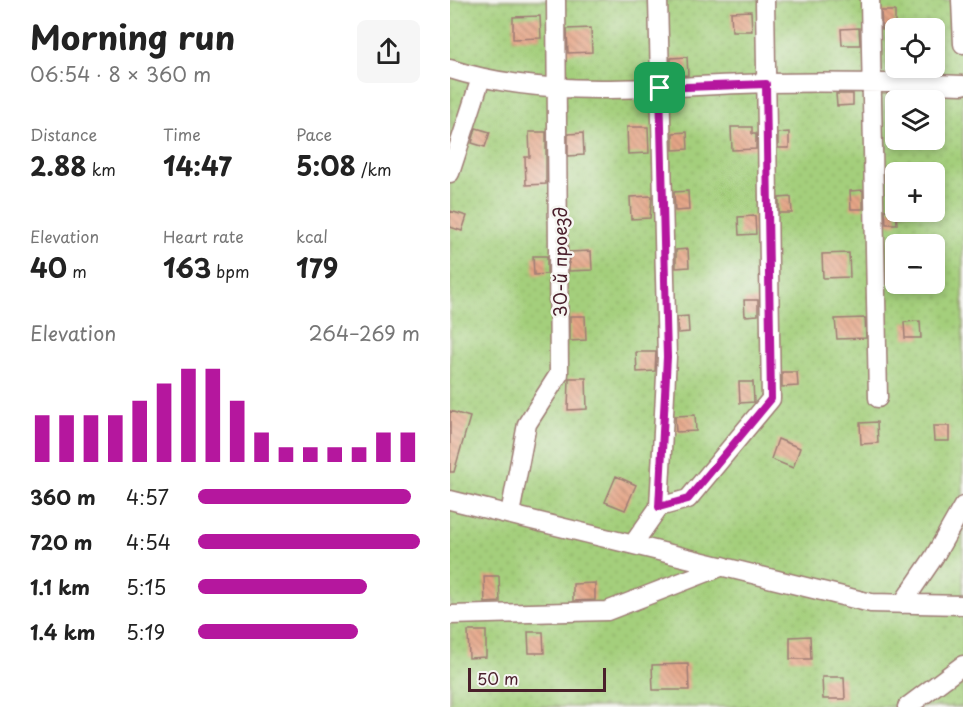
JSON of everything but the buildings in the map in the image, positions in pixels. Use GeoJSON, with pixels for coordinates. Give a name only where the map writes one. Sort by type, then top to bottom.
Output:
{"type":"FeatureCollection","features":[{"type":"Feature","properties":{"kind":"street","name":"30-й проезд"},"geometry":{"type":"LineString","coordinates":[[510,514],[527,424],[559,374],[556,0]]}},
{"type":"Feature","properties":{"kind":"street"},"geometry":{"type":"LineString","coordinates":[[633,544],[659,507],[667,357],[658,0]]}},
{"type":"Feature","properties":{"kind":"street"},"geometry":{"type":"LineString","coordinates":[[659,507],[688,499],[771,399],[765,0]]}},
{"type":"Feature","properties":{"kind":"street"},"geometry":{"type":"LineString","coordinates":[[870,0],[878,398]]}},
{"type":"Feature","properties":{"kind":"street"},"geometry":{"type":"LineString","coordinates":[[961,0],[963,44]]}},
{"type":"Feature","properties":{"kind":"street"},"geometry":{"type":"LineString","coordinates":[[450,69],[481,78],[558,88],[872,83],[963,85]]}},
{"type":"Feature","properties":{"kind":"street"},"geometry":{"type":"LineString","coordinates":[[450,173],[481,78]]}},
{"type":"Feature","properties":{"kind":"street"},"geometry":{"type":"LineString","coordinates":[[450,500],[871,603],[963,604]]}},
{"type":"Feature","properties":{"kind":"street"},"geometry":{"type":"LineString","coordinates":[[902,603],[934,557],[963,506]]}},
{"type":"Feature","properties":{"kind":"street"},"geometry":{"type":"LineString","coordinates":[[450,615],[607,611],[723,566]]}},
{"type":"Feature","properties":{"kind":"street"},"geometry":{"type":"LineString","coordinates":[[907,707],[963,664]]}},
{"type":"Feature","properties":{"kind":"green space"},"geometry":{"type":"Polygon","coordinates":[[[450,0],[963,0],[963,707],[450,707],[450,0]]]}},
{"type":"Feature","properties":{"kind":"route"},"geometry":{"type":"LineString","coordinates":[[766,84],[771,399],[688,499],[659,507],[667,357],[660,88],[766,84]]}}]}
